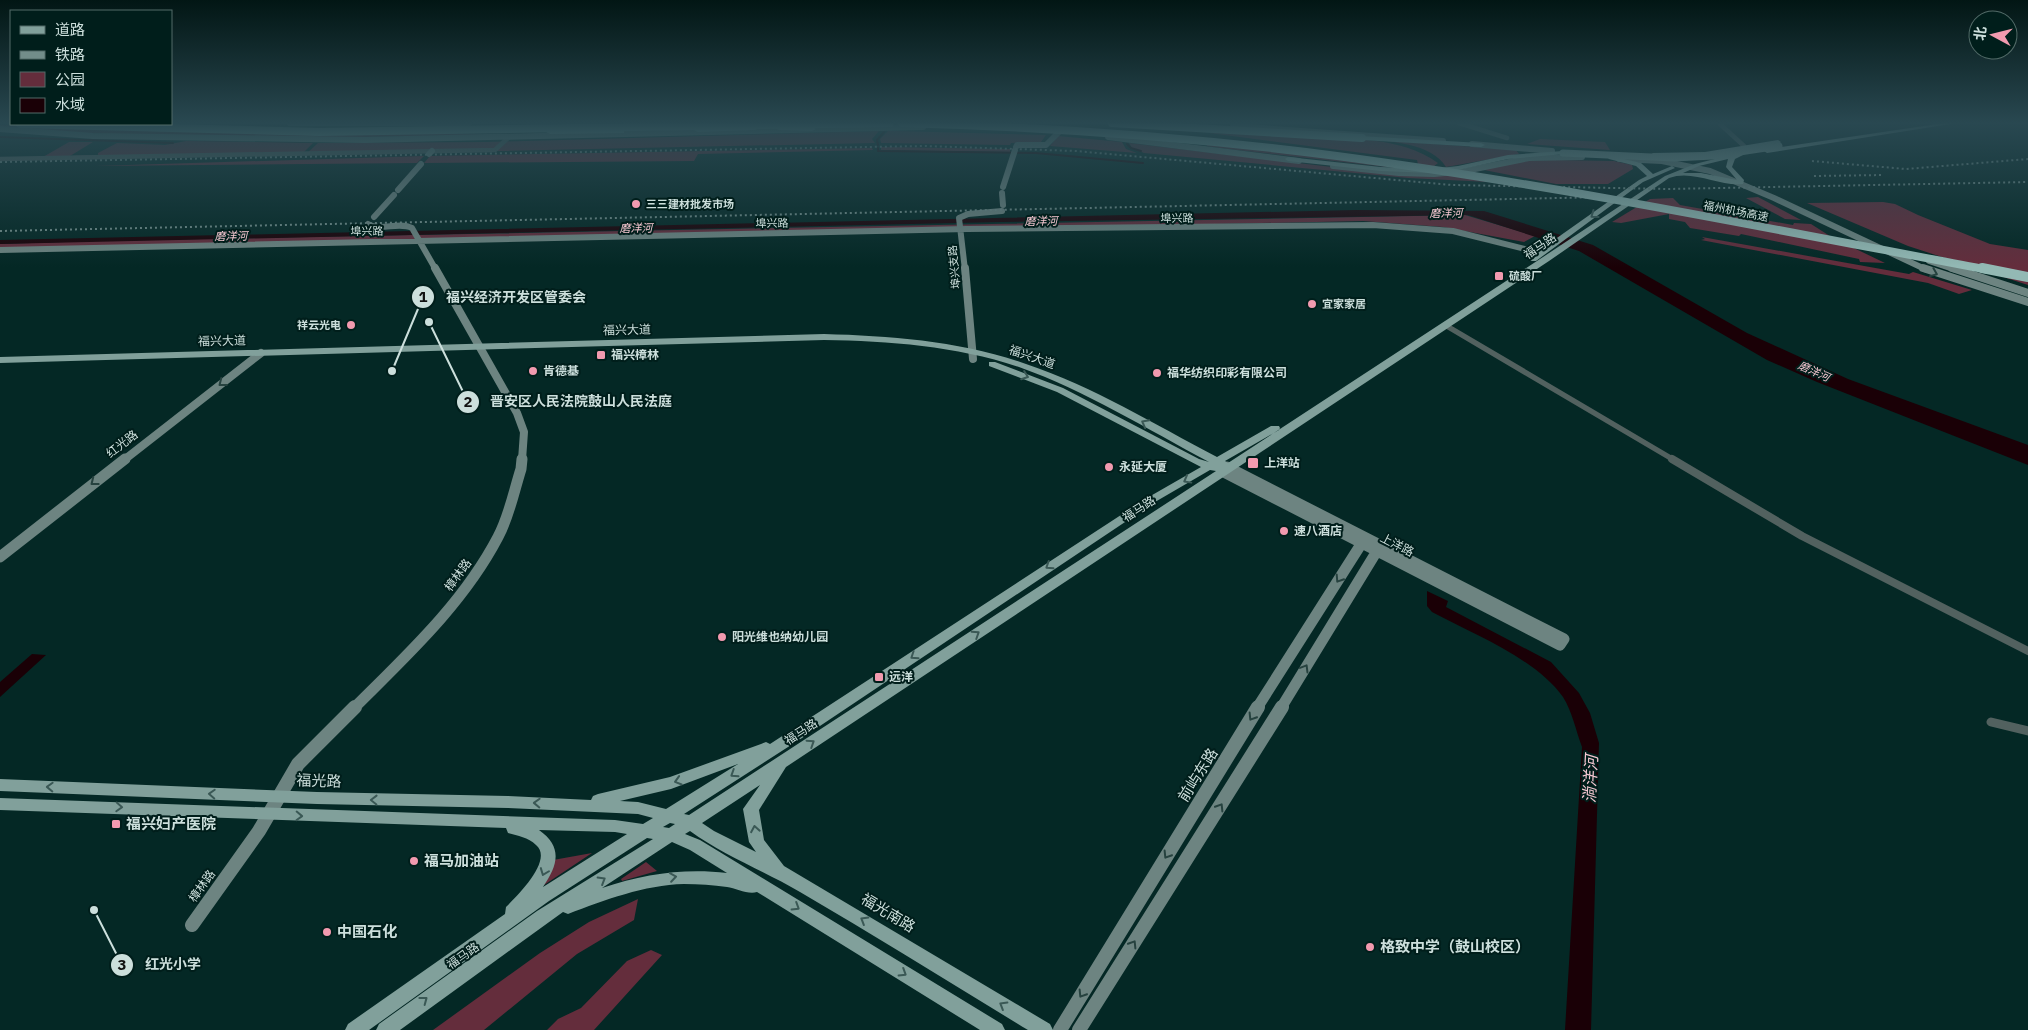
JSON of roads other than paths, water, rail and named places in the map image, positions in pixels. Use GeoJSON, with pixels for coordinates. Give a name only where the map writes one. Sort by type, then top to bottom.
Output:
{"type":"FeatureCollection","features":[{"type":"Feature","properties":{"kind":"highway","name":"福州机场高速"},"geometry":{"type":"LineString","coordinates":[[1440,171],[2028,277]]}},
{"type":"Feature","properties":{"kind":"highway","name":"福州机场高速"},"geometry":{"type":"LineString","coordinates":[[1484,171],[2028,272]]}},
{"type":"Feature","properties":{"kind":"highway"},"geometry":{"type":"LineString","coordinates":[[1764,228],[2028,283]]}},
{"type":"Feature","properties":{"kind":"main road"},"geometry":{"type":"LineString","coordinates":[[374,217],[415,171]]}},
{"type":"Feature","properties":{"kind":"main road"},"geometry":{"type":"LineString","coordinates":[[960,224],[964,215],[992,214],[1002,208],[1003,190],[1009,171]]}},
{"type":"Feature","properties":{"kind":"main road"},"geometry":{"type":"LineString","coordinates":[[1391,171],[1416,174],[1462,171]]}},
{"type":"Feature","properties":{"kind":"main road"},"geometry":{"type":"LineString","coordinates":[[1647,171],[1651,176]]}},
{"type":"Feature","properties":{"kind":"main road","name":"福马路"},"geometry":{"type":"LineString","coordinates":[[354,1030],[543,896],[789,739],[1151,500],[1220,467],[1445,325],[1557,246],[1566,235],[1651,176],[1663,171]]}},
{"type":"Feature","properties":{"kind":"main road","name":"福马路"},"geometry":{"type":"LineString","coordinates":[[386,1030],[542,916],[671,835],[788,758],[1316,401],[1538,255],[1575,239],[1666,177],[1680,171]]}},
{"type":"Feature","properties":{"kind":"main road"},"geometry":{"type":"LineString","coordinates":[[1711,171],[1905,252],[2028,293]]}},
{"type":"Feature","properties":{"kind":"main road"},"geometry":{"type":"LineString","coordinates":[[1733,171],[1741,182]]}},
{"type":"Feature","properties":{"kind":"main road"},"geometry":{"type":"LineString","coordinates":[[1666,177],[1701,175],[1741,182],[1907,262],[1963,283],[2028,302]]}},
{"type":"Feature","properties":{"kind":"main road"},"geometry":{"type":"LineString","coordinates":[[368,224],[373,227],[406,225],[416,235]]}},
{"type":"Feature","properties":{"kind":"main road","name":"埠兴路"},"geometry":{"type":"LineString","coordinates":[[0,250],[416,235],[960,224],[1129,230],[1392,229],[1450,235],[1538,255]]}},
{"type":"Feature","properties":{"kind":"main road","name":"埠兴支路"},"geometry":{"type":"LineString","coordinates":[[960,224],[973,355]]}},
{"type":"Feature","properties":{"kind":"main road","name":"樟林路"},"geometry":{"type":"LineString","coordinates":[[192,925],[258,831],[277,797],[302,759],[414,648],[456,601],[478,571],[499,536],[518,477],[524,432],[517,413],[479,350],[416,235]]}},
{"type":"Feature","properties":{"kind":"main road","name":"福兴大道"},"geometry":{"type":"LineString","coordinates":[[0,360],[843,344],[897,346],[973,355],[1060,390],[1195,461],[1220,467]]}},
{"type":"Feature","properties":{"kind":"main road","name":"福兴大道"},"geometry":{"type":"LineString","coordinates":[[0,366],[257,356]]}},
{"type":"Feature","properties":{"kind":"main road","name":"红光路"},"geometry":{"type":"LineString","coordinates":[[0,557],[257,356]]}},
{"type":"Feature","properties":{"kind":"main road","name":"上洋路"},"geometry":{"type":"LineString","coordinates":[[1220,467],[1562,642]]}},
{"type":"Feature","properties":{"kind":"main road","name":"前屿东路"},"geometry":{"type":"LineString","coordinates":[[1060,1030],[1284,665],[1364,541]]}},
{"type":"Feature","properties":{"kind":"main road"},"geometry":{"type":"LineString","coordinates":[[1079,1030],[1243,770],[1378,548]]}},
{"type":"Feature","properties":{"kind":"main road"},"geometry":{"type":"LineString","coordinates":[[564,804],[623,796],[671,783],[789,739]]}},
{"type":"Feature","properties":{"kind":"main road"},"geometry":{"type":"LineString","coordinates":[[778,871],[757,842],[752,809],[772,775],[788,758]]}},
{"type":"Feature","properties":{"kind":"main road","name":"福光路"},"geometry":{"type":"LineString","coordinates":[[0,785],[277,797],[564,804],[638,808],[690,822]]}},
{"type":"Feature","properties":{"kind":"main road"},"geometry":{"type":"LineString","coordinates":[[0,804],[615,826],[702,840]]}},
{"type":"Feature","properties":{"kind":"main road"},"geometry":{"type":"LineString","coordinates":[[479,822],[523,830],[538,835],[545,843],[548,855],[540,882],[491,933]]}},
{"type":"Feature","properties":{"kind":"main road"},"geometry":{"type":"LineString","coordinates":[[690,822],[702,840],[770,891],[996,1030]]}},
{"type":"Feature","properties":{"kind":"main road","name":"福光南路"},"geometry":{"type":"LineString","coordinates":[[702,840],[778,871],[1044,1030]]}},
{"type":"Feature","properties":{"kind":"main road"},"geometry":{"type":"LineString","coordinates":[[542,916],[619,888],[677,876],[728,878],[770,891]]}},
{"type":"Feature","properties":{"kind":"street"},"geometry":{"type":"LineString","coordinates":[[1445,325],[1802,536],[2028,651]]}},
{"type":"Feature","properties":{"kind":"street"},"geometry":{"type":"LineString","coordinates":[[1991,722],[2028,732]]}},
{"type":"Feature","properties":{"kind":"water","name":"磨洋河"},"geometry":{"type":"Polygon","coordinates":[[[1356,210],[1484,211],[1593,245],[1747,333],[1848,379],[2028,445],[2028,465],[1817,382],[1767,360],[1579,251],[1468,215],[1001,222],[0,244],[0,240],[1356,210]]]}},
{"type":"Feature","properties":{"kind":"water","name":"淌洋河"},"geometry":{"type":"Polygon","coordinates":[[[1427,591],[1448,601],[1446,607],[1551,662],[1579,693],[1590,713],[1599,743],[1591,1030],[1565,1030],[1582,747],[1571,715],[1563,697],[1536,670],[1502,648],[1432,612],[1427,606],[1427,591]]]}},
{"type":"Feature","properties":{"kind":"water"},"geometry":{"type":"Polygon","coordinates":[[[32,654],[46,655],[0,697],[0,682],[32,654]]]}},
{"type":"Feature","properties":{"kind":"railway"},"geometry":{"type":"LineString","coordinates":[[1298,171],[1452,185],[1668,189],[2028,182]]}},
{"type":"Feature","properties":{"kind":"railway"},"geometry":{"type":"LineString","coordinates":[[1814,176],[1883,175]]}},
{"type":"Feature","properties":{"kind":"railway"},"geometry":{"type":"LineString","coordinates":[[0,231],[1606,197]]}},
{"type":"Feature","properties":{"kind":"place","name":"三三建材批发市场"},"geometry":{"type":"Point","coordinates":[636,204]}},
{"type":"Feature","properties":{"kind":"place","name":"硫酸厂"},"geometry":{"type":"Point","coordinates":[1499,276]}},
{"type":"Feature","properties":{"kind":"place","name":"宜家家居"},"geometry":{"type":"Point","coordinates":[1312,304]}},
{"type":"Feature","properties":{"kind":"place","name":"晋安区人民法院鼓山人民法庭"},"geometry":{"type":"Point","coordinates":[429,322]}},
{"type":"Feature","properties":{"kind":"place","name":"祥云光电"},"geometry":{"type":"Point","coordinates":[351,325]}},
{"type":"Feature","properties":{"kind":"place","name":"福兴樟林"},"geometry":{"type":"Point","coordinates":[601,355]}},
{"type":"Feature","properties":{"kind":"place","name":"福兴经济开发区管委会"},"geometry":{"type":"Point","coordinates":[392,371]}},
{"type":"Feature","properties":{"kind":"place","name":"肯德基"},"geometry":{"type":"Point","coordinates":[533,371]}},
{"type":"Feature","properties":{"kind":"place","name":"福华纺织印彩有限公司"},"geometry":{"type":"Point","coordinates":[1157,373]}},
{"type":"Feature","properties":{"kind":"place","name":"上洋站"},"geometry":{"type":"Point","coordinates":[1253,463]}},
{"type":"Feature","properties":{"kind":"place","name":"永延大厦"},"geometry":{"type":"Point","coordinates":[1109,467]}},
{"type":"Feature","properties":{"kind":"place","name":"速八酒店"},"geometry":{"type":"Point","coordinates":[1284,531]}},
{"type":"Feature","properties":{"kind":"place","name":"阳光维也纳幼儿园"},"geometry":{"type":"Point","coordinates":[722,637]}},
{"type":"Feature","properties":{"kind":"place","name":"远洋"},"geometry":{"type":"Point","coordinates":[879,677]}},
{"type":"Feature","properties":{"kind":"place","name":"福兴妇产医院"},"geometry":{"type":"Point","coordinates":[116,824]}},
{"type":"Feature","properties":{"kind":"place","name":"福马加油站"},"geometry":{"type":"Point","coordinates":[414,861]}},
{"type":"Feature","properties":{"kind":"place","name":"红光小学"},"geometry":{"type":"Point","coordinates":[94,910]}},
{"type":"Feature","properties":{"kind":"place","name":"中国石化"},"geometry":{"type":"Point","coordinates":[327,932]}},
{"type":"Feature","properties":{"kind":"place","name":"格致中学（鼓山校区）"},"geometry":{"type":"Point","coordinates":[1370,947]}}]}
